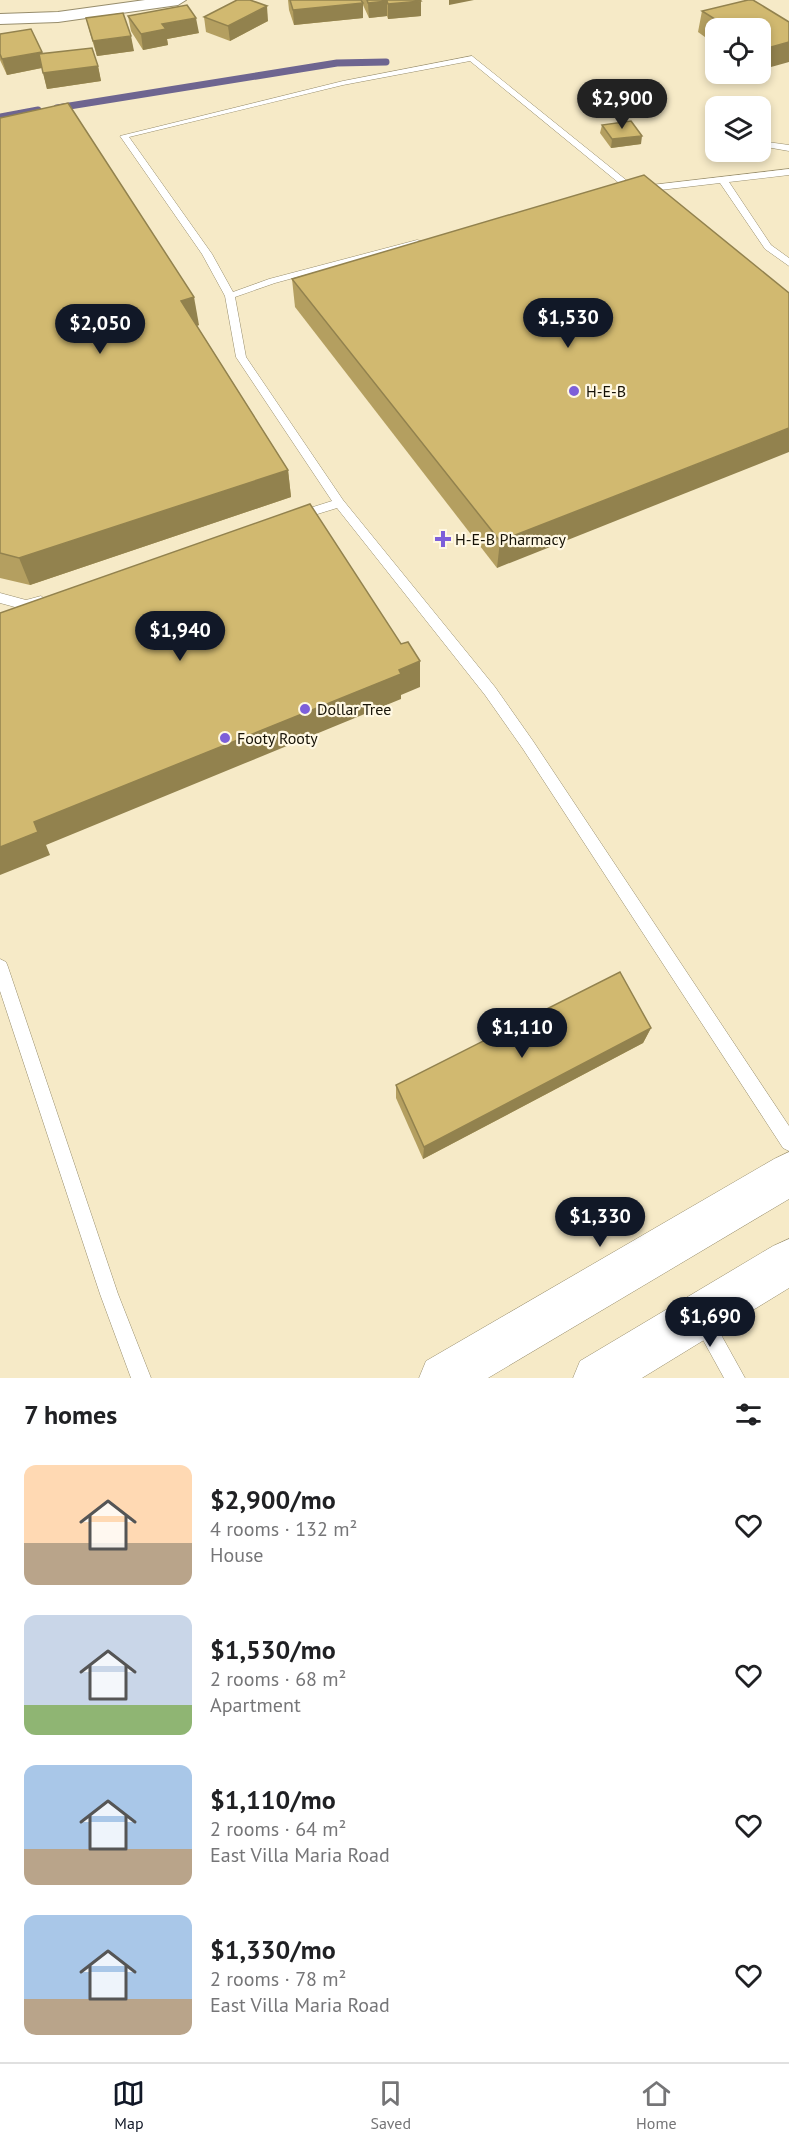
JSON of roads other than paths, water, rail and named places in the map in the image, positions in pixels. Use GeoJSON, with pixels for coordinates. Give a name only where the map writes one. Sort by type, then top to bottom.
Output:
{"type":"FeatureCollection","features":[{"type":"Feature","properties":{"kind":"main road"},"geometry":{"type":"LineString","coordinates":[[443,1378],[789,1174]]}},
{"type":"Feature","properties":{"kind":"main road"},"geometry":{"type":"LineString","coordinates":[[597,1378],[789,1262]]}},
{"type":"Feature","properties":{"kind":"street"},"geometry":{"type":"LineString","coordinates":[[0,19],[58,17],[178,0]]}},
{"type":"Feature","properties":{"kind":"lane"},"geometry":{"type":"LineString","coordinates":[[633,190],[472,58],[343,83],[124,136],[207,254],[230,296],[238,317],[235,338],[241,357],[339,503],[490,691],[528,745],[789,1142]]}},
{"type":"Feature","properties":{"kind":"lane"},"geometry":{"type":"LineString","coordinates":[[771,145],[789,148]]}},
{"type":"Feature","properties":{"kind":"lane"},"geometry":{"type":"LineString","coordinates":[[615,192],[789,172]]}},
{"type":"Feature","properties":{"kind":"lane"},"geometry":{"type":"LineString","coordinates":[[723,180],[768,247],[789,263]]}},
{"type":"Feature","properties":{"kind":"lane"},"geometry":{"type":"LineString","coordinates":[[230,296],[272,281],[434,238]]}},
{"type":"Feature","properties":{"kind":"lane"},"geometry":{"type":"LineString","coordinates":[[283,521],[339,503]]}},
{"type":"Feature","properties":{"kind":"lane"},"geometry":{"type":"LineString","coordinates":[[0,598],[26,606],[49,598]]}},
{"type":"Feature","properties":{"kind":"lane"},"geometry":{"type":"LineString","coordinates":[[0,967],[109,1294],[141,1378]]}},
{"type":"Feature","properties":{"kind":"lane"},"geometry":{"type":"LineString","coordinates":[[700,1316],[735,1378]]}},
{"type":"Feature","properties":{"kind":"waterway"},"geometry":{"type":"LineString","coordinates":[[57,108],[337,63],[386,62]]}},
{"type":"Feature","properties":{"kind":"waterway"},"geometry":{"type":"LineString","coordinates":[[0,117],[38,110]]}},
{"type":"Feature","properties":{"kind":"place","name":"H-E-B"},"geometry":{"type":"Point","coordinates":[574,391]}},
{"type":"Feature","properties":{"kind":"place","name":"H-E-B Pharmacy"},"geometry":{"type":"Point","coordinates":[443,539]}},
{"type":"Feature","properties":{"kind":"place","name":"Dollar Tree"},"geometry":{"type":"Point","coordinates":[305,709]}},
{"type":"Feature","properties":{"kind":"place","name":"Footy Rooty"},"geometry":{"type":"Point","coordinates":[225,738]}}]}
